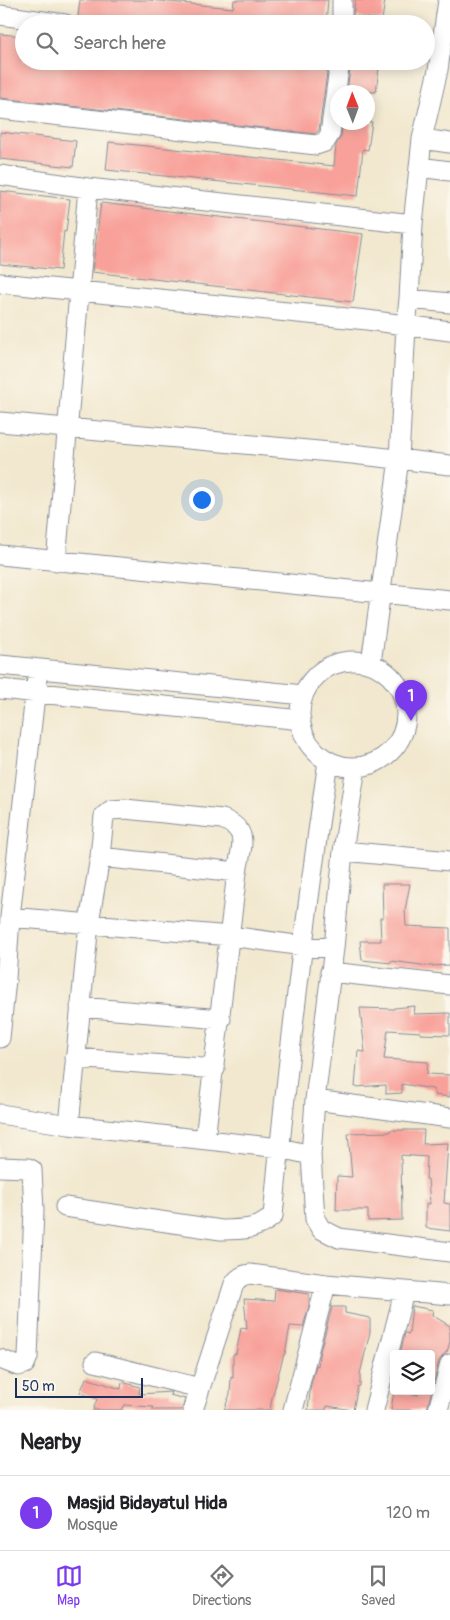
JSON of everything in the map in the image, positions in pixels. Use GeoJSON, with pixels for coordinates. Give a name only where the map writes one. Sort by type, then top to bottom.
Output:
{"type":"FeatureCollection","features":[{"type":"Feature","properties":{"kind":"street"},"geometry":{"type":"LineString","coordinates":[[342,0],[342,15]]}},
{"type":"Feature","properties":{"kind":"street"},"geometry":{"type":"LineString","coordinates":[[371,663],[399,459],[413,224],[422,139],[444,71],[448,0]]}},
{"type":"Feature","properties":{"kind":"street"},"geometry":{"type":"LineString","coordinates":[[0,15],[15,17]]}},
{"type":"Feature","properties":{"kind":"street"},"geometry":{"type":"LineString","coordinates":[[0,109],[316,145],[325,142],[330,134],[339,70]]}},
{"type":"Feature","properties":{"kind":"street"},"geometry":{"type":"LineString","coordinates":[[422,139],[450,144]]}},
{"type":"Feature","properties":{"kind":"street"},"geometry":{"type":"LineString","coordinates":[[419,167],[450,171]]}},
{"type":"Feature","properties":{"kind":"street"},"geometry":{"type":"LineString","coordinates":[[0,175],[88,188],[413,224]]}},
{"type":"Feature","properties":{"kind":"street"},"geometry":{"type":"LineString","coordinates":[[56,562],[88,188]]}},
{"type":"Feature","properties":{"kind":"street"},"geometry":{"type":"LineString","coordinates":[[0,283],[367,320],[450,331]]}},
{"type":"Feature","properties":{"kind":"street"},"geometry":{"type":"LineString","coordinates":[[409,299],[450,303]]}},
{"type":"Feature","properties":{"kind":"street"},"geometry":{"type":"LineString","coordinates":[[0,422],[450,465]]}},
{"type":"Feature","properties":{"kind":"street"},"geometry":{"type":"LineString","coordinates":[[0,555],[450,600]]}},
{"type":"Feature","properties":{"kind":"street"},"geometry":{"type":"LineString","coordinates":[[355,660],[371,663],[384,670],[396,681],[403,694],[407,709],[406,725],[400,739],[391,751],[379,760],[356,766],[343,766],[328,761],[312,747],[304,734],[300,720],[300,708],[304,695],[312,681],[324,670],[338,663],[355,660]]}},
{"type":"Feature","properties":{"kind":"street"},"geometry":{"type":"LineString","coordinates":[[0,665],[304,695]]}},
{"type":"Feature","properties":{"kind":"street"},"geometry":{"type":"LineString","coordinates":[[0,1038],[3,979],[38,669]]}},
{"type":"Feature","properties":{"kind":"street"},"geometry":{"type":"LineString","coordinates":[[0,689],[300,720]]}},
{"type":"Feature","properties":{"kind":"street"},"geometry":{"type":"LineString","coordinates":[[64,1207],[222,1230],[247,1229],[264,1224],[273,1216],[303,946],[328,761]]}},
{"type":"Feature","properties":{"kind":"street"},"geometry":{"type":"LineString","coordinates":[[356,766],[344,851],[315,1100],[311,1155],[315,1219],[321,1229],[339,1238],[450,1252]]}},
{"type":"Feature","properties":{"kind":"street"},"geometry":{"type":"LineString","coordinates":[[69,1125],[80,1007],[104,816],[111,810],[125,809],[222,819],[231,822],[240,830],[242,838],[205,1139]]}},
{"type":"Feature","properties":{"kind":"street"},"geometry":{"type":"LineString","coordinates":[[344,851],[450,861]]}},
{"type":"Feature","properties":{"kind":"street"},"geometry":{"type":"LineString","coordinates":[[100,857],[237,872]]}},
{"type":"Feature","properties":{"kind":"street"},"geometry":{"type":"LineString","coordinates":[[10,917],[230,936],[303,946],[334,948]]}},
{"type":"Feature","properties":{"kind":"street"},"geometry":{"type":"LineString","coordinates":[[330,972],[450,985]]}},
{"type":"Feature","properties":{"kind":"street"},"geometry":{"type":"LineString","coordinates":[[80,1007],[221,1019]]}},
{"type":"Feature","properties":{"kind":"street"},"geometry":{"type":"LineString","coordinates":[[75,1058],[215,1069]]}},
{"type":"Feature","properties":{"kind":"street"},"geometry":{"type":"LineString","coordinates":[[315,1100],[450,1118]]}},
{"type":"Feature","properties":{"kind":"street"},"geometry":{"type":"LineString","coordinates":[[0,1114],[69,1125],[280,1148],[311,1155]]}},
{"type":"Feature","properties":{"kind":"street"},"geometry":{"type":"LineString","coordinates":[[0,1167],[28,1168],[32,1170],[34,1210],[28,1357],[25,1364],[18,1366],[0,1360]]}},
{"type":"Feature","properties":{"kind":"street"},"geometry":{"type":"LineString","coordinates":[[193,1410],[234,1284],[240,1277],[250,1274],[326,1284],[450,1295]]}},
{"type":"Feature","properties":{"kind":"street"},"geometry":{"type":"LineString","coordinates":[[293,1410],[326,1284]]}},
{"type":"Feature","properties":{"kind":"street"},"geometry":{"type":"LineString","coordinates":[[374,1410],[404,1292]]}},
{"type":"Feature","properties":{"kind":"street"},"geometry":{"type":"LineString","coordinates":[[95,1362],[200,1388]]}},
{"type":"Feature","properties":{"kind":"street"},"geometry":{"type":"LineString","coordinates":[[438,1410],[450,1364]]}},
{"type":"Feature","properties":{"kind":"building"},"geometry":{"type":"Polygon","coordinates":[[[80,0],[149,0],[233,8],[234,0],[328,0],[327,15],[78,15],[80,0]]]}},
{"type":"Feature","properties":{"kind":"building"},"geometry":{"type":"Polygon","coordinates":[[[355,0],[385,0],[383,15],[353,15],[355,0]]]}},
{"type":"Feature","properties":{"kind":"building"},"geometry":{"type":"Polygon","coordinates":[[[0,34],[15,35],[15,70],[327,70],[319,130],[315,134],[0,98],[0,34]]]}},
{"type":"Feature","properties":{"kind":"building"},"geometry":{"type":"Polygon","coordinates":[[[350,70],[379,70],[376,92],[375,85],[348,85],[350,70]]]}},
{"type":"Feature","properties":{"kind":"building"},"geometry":{"type":"Polygon","coordinates":[[[342,130],[371,130],[368,150],[363,149],[358,196],[106,170],[109,142],[334,166],[336,145],[342,130]]]}},
{"type":"Feature","properties":{"kind":"building"},"geometry":{"type":"Polygon","coordinates":[[[0,132],[76,141],[73,167],[0,159],[0,132]]]}},
{"type":"Feature","properties":{"kind":"building"},"geometry":{"type":"Polygon","coordinates":[[[0,191],[70,199],[60,270],[0,264],[0,191]]]}},
{"type":"Feature","properties":{"kind":"building"},"geometry":{"type":"Polygon","coordinates":[[[101,203],[363,234],[353,302],[92,272],[101,203]]]}},
{"type":"Feature","properties":{"kind":"building"},"geometry":{"type":"Polygon","coordinates":[[[382,884],[410,884],[405,910],[406,926],[450,928],[450,965],[429,966],[391,961],[391,963],[362,960],[360,941],[381,941],[380,918],[383,918],[382,884]]]}},
{"type":"Feature","properties":{"kind":"building"},"geometry":{"type":"Polygon","coordinates":[[[415,1006],[414,1014],[450,1013],[450,1035],[388,1030],[384,1059],[428,1062],[427,1074],[450,1075],[450,1097],[435,1095],[433,1089],[402,1084],[402,1093],[386,1094],[386,1085],[355,1087],[358,1051],[365,1052],[360,1008],[394,1009],[415,1006]]]}},
{"type":"Feature","properties":{"kind":"building"},"geometry":{"type":"Polygon","coordinates":[[[390,1130],[424,1130],[423,1144],[448,1143],[444,1203],[450,1204],[450,1231],[426,1228],[426,1204],[430,1204],[428,1179],[426,1179],[427,1157],[401,1155],[402,1220],[368,1221],[368,1210],[336,1210],[337,1176],[352,1177],[348,1133],[390,1132],[390,1130]]]}},
{"type":"Feature","properties":{"kind":"building"},"geometry":{"type":"Polygon","coordinates":[[[275,1289],[309,1294],[309,1306],[303,1327],[290,1326],[285,1354],[270,1410],[224,1410],[230,1394],[231,1377],[233,1378],[233,1354],[236,1354],[241,1328],[247,1329],[244,1299],[274,1301],[275,1289]]]}},
{"type":"Feature","properties":{"kind":"building"},"geometry":{"type":"Polygon","coordinates":[[[412,1306],[433,1310],[432,1315],[450,1326],[450,1342],[447,1352],[439,1361],[435,1377],[435,1350],[401,1350],[405,1333],[409,1334],[412,1306]]]}},
{"type":"Feature","properties":{"kind":"building"},"geometry":{"type":"Polygon","coordinates":[[[332,1307],[345,1307],[345,1313],[370,1318],[370,1332],[360,1374],[360,1386],[358,1386],[353,1410],[327,1406],[326,1410],[308,1410],[311,1384],[316,1365],[318,1366],[319,1355],[332,1307]]]}},
{"type":"Feature","properties":{"kind":"building"},"geometry":{"type":"Polygon","coordinates":[[[86,1378],[121,1389],[122,1382],[140,1387],[139,1394],[171,1392],[170,1395],[185,1399],[182,1410],[153,1410],[153,1407],[124,1405],[121,1410],[93,1410],[97,1399],[80,1393],[86,1378]]]}},
{"type":"Feature","properties":{"kind":"building"},"geometry":{"type":"Polygon","coordinates":[[[393,1395],[431,1395],[427,1410],[391,1410],[393,1395]]]}},
{"type":"Feature","properties":{"kind":"place","name":"Masjid Bidayatul Hida"},"geometry":{"type":"Point","coordinates":[411,721]}}]}
